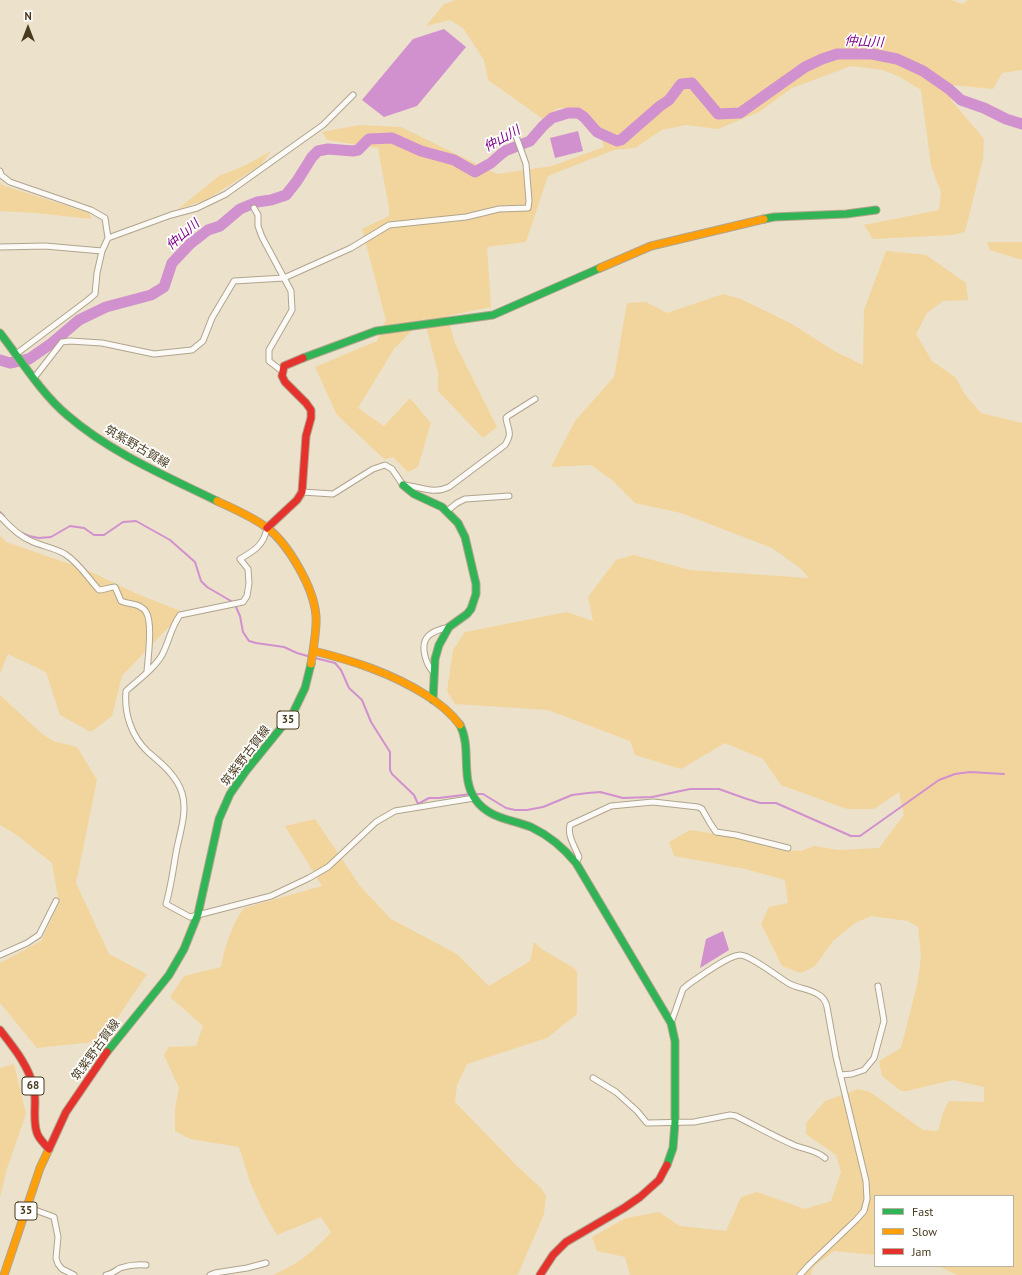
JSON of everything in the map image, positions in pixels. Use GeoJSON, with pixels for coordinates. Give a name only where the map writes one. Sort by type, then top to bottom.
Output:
{"type":"FeatureCollection","features":[{"type":"Feature","properties":{"kind":"street"},"geometry":{"type":"LineString","coordinates":[[108,238],[171,215],[197,208],[226,194],[323,125],[353,95]]}},
{"type":"Feature","properties":{"kind":"street"},"geometry":{"type":"LineString","coordinates":[[32,376],[62,342],[70,341],[102,344],[154,354],[192,350],[202,341],[212,318],[234,281],[284,278],[351,248],[389,225],[466,217],[499,209],[528,208],[530,200],[526,164],[516,136]]}},
{"type":"Feature","properties":{"kind":"street"},"geometry":{"type":"LineString","coordinates":[[0,171],[2,175],[10,182],[71,203],[105,218],[108,238],[102,251],[97,273],[95,294],[18,357]]}},
{"type":"Feature","properties":{"kind":"street"},"geometry":{"type":"LineString","coordinates":[[254,208],[258,214],[258,226],[262,237],[291,291],[292,310],[269,350],[269,360],[282,371]]}},
{"type":"Feature","properties":{"kind":"street"},"geometry":{"type":"LineString","coordinates":[[474,798],[395,811],[376,822],[328,867],[271,896],[190,917],[166,904],[170,890],[177,846],[184,819],[182,792],[169,771],[147,750],[135,735],[125,708],[126,691],[148,671],[161,656],[180,615],[243,602],[247,596],[249,583],[248,569],[240,559],[254,550],[264,539],[267,528],[297,500],[302,492],[306,436],[311,418],[311,410],[285,382],[282,376],[284,366],[292,360],[332,348],[376,331],[493,315],[651,246],[774,216],[846,214],[876,210]]}},
{"type":"Feature","properties":{"kind":"street"},"geometry":{"type":"LineString","coordinates":[[0,247],[45,246],[102,251]]}},
{"type":"Feature","properties":{"kind":"street","name":"筑紫野古賀線"},"geometry":{"type":"LineString","coordinates":[[1,336],[50,398],[67,415],[102,442],[159,473],[251,517],[267,528],[278,538],[303,574],[313,599],[316,616],[314,651],[305,688],[293,713],[246,771],[230,794],[219,819],[198,914],[184,949],[169,975],[114,1042],[66,1112],[48,1148],[4,1275]]}},
{"type":"Feature","properties":{"kind":"street"},"geometry":{"type":"LineString","coordinates":[[403,485],[441,491],[449,488],[505,444],[510,436],[506,418],[535,399]]}},
{"type":"Feature","properties":{"kind":"street"},"geometry":{"type":"LineString","coordinates":[[302,492],[333,494],[373,469],[386,465],[392,469],[403,485],[414,494],[442,507],[458,523],[462,529],[476,584],[476,594],[471,609],[467,614],[449,627],[431,633],[425,639],[424,650],[428,666],[434,673]]}},
{"type":"Feature","properties":{"kind":"street"},"geometry":{"type":"LineString","coordinates":[[447,511],[465,499],[509,496]]}},
{"type":"Feature","properties":{"kind":"street"},"geometry":{"type":"LineString","coordinates":[[0,516],[30,541],[57,550],[66,555],[79,566],[99,590],[115,587],[121,601],[126,604],[139,606],[146,612],[149,618],[150,640],[148,671]]}},
{"type":"Feature","properties":{"kind":"street"},"geometry":{"type":"LineString","coordinates":[[433,700],[435,659],[439,645],[449,627]]}},
{"type":"Feature","properties":{"kind":"street"},"geometry":{"type":"LineString","coordinates":[[314,651],[340,657],[388,674],[433,700],[453,715],[461,728],[465,746],[467,781],[474,798],[485,810],[500,817],[524,824],[548,836],[560,845],[576,863],[671,1023],[675,1041],[675,1122],[673,1148],[669,1161],[659,1180],[640,1197],[566,1242],[553,1255],[540,1275]]}},
{"type":"Feature","properties":{"kind":"street"},"geometry":{"type":"LineString","coordinates":[[576,863],[579,857],[571,840],[568,829],[570,825],[610,806],[638,803],[653,802],[698,807],[702,809],[716,832],[736,835],[788,848]]}},
{"type":"Feature","properties":{"kind":"street"},"geometry":{"type":"LineString","coordinates":[[0,955],[27,943],[39,934],[56,901]]}},
{"type":"Feature","properties":{"kind":"street"},"geometry":{"type":"LineString","coordinates":[[671,1023],[683,989],[730,957],[741,955],[747,957],[794,987],[807,989],[821,996],[827,1007],[840,1075],[866,1181],[867,1199],[864,1211],[800,1275]]}},
{"type":"Feature","properties":{"kind":"street"},"geometry":{"type":"LineString","coordinates":[[840,1075],[852,1074],[864,1070],[874,1058],[879,1033],[884,1021],[878,986]]}},
{"type":"Feature","properties":{"kind":"street","name":"68"},"geometry":{"type":"LineString","coordinates":[[0,1030],[16,1052],[31,1078],[34,1090],[37,1133],[48,1148]]}},
{"type":"Feature","properties":{"kind":"street"},"geometry":{"type":"LineString","coordinates":[[592,1078],[616,1092],[638,1111],[647,1123],[694,1122],[730,1115],[736,1116],[795,1145],[818,1153],[825,1158]]}},
{"type":"Feature","properties":{"kind":"street"},"geometry":{"type":"LineString","coordinates":[[27,1207],[54,1217],[58,1237],[56,1258],[58,1264],[62,1269],[74,1275]]}},
{"type":"Feature","properties":{"kind":"street"},"geometry":{"type":"LineString","coordinates":[[210,1275],[247,1268],[266,1262]]}},
{"type":"Feature","properties":{"kind":"street"},"geometry":{"type":"LineString","coordinates":[[106,1275],[113,1274],[118,1269],[136,1264],[146,1265]]}},
{"type":"Feature","properties":{"kind":"shaded area"},"geometry":{"type":"Polygon","coordinates":[[[456,0],[951,0],[963,4],[968,0],[1022,0],[1022,70],[1002,73],[993,89],[952,85],[951,100],[984,139],[983,159],[965,232],[952,235],[873,239],[864,225],[939,210],[941,192],[931,166],[921,90],[900,77],[883,70],[851,66],[792,88],[759,112],[718,129],[686,125],[662,130],[635,148],[614,150],[548,176],[526,242],[487,247],[491,307],[447,316],[455,343],[497,427],[483,438],[438,391],[438,373],[424,318],[394,349],[358,408],[384,426],[410,398],[431,423],[418,467],[408,472],[393,457],[384,459],[337,415],[315,367],[377,341],[386,320],[362,229],[389,216],[389,208],[378,148],[327,140],[322,132],[359,125],[401,127],[497,174],[552,166],[604,147],[600,132],[577,109],[558,108],[543,119],[488,80],[484,60],[463,28],[450,20],[426,26],[444,4],[456,0]]]}},
{"type":"Feature","properties":{"kind":"shaded area"},"geometry":{"type":"Polygon","coordinates":[[[444,29],[466,47],[417,106],[384,117],[362,100],[413,39],[444,29]]]}},
{"type":"Feature","properties":{"kind":"shaded area"},"geometry":{"type":"Polygon","coordinates":[[[578,131],[583,151],[555,158],[550,138],[578,131]]]}},
{"type":"Feature","properties":{"kind":"shaded area"},"geometry":{"type":"Polygon","coordinates":[[[271,151],[261,165],[206,200],[178,209],[219,176],[246,165],[271,151]]]}},
{"type":"Feature","properties":{"kind":"shaded area"},"geometry":{"type":"Polygon","coordinates":[[[0,182],[2,185],[89,213],[92,219],[0,211],[0,182]]]}},
{"type":"Feature","properties":{"kind":"shaded area"},"geometry":{"type":"Polygon","coordinates":[[[987,242],[1022,242],[1022,260],[990,250],[987,242]]]}},
{"type":"Feature","properties":{"kind":"shaded area"},"geometry":{"type":"Polygon","coordinates":[[[886,251],[926,255],[966,283],[968,300],[943,301],[927,313],[916,334],[932,361],[955,377],[966,396],[981,413],[1022,423],[1022,1275],[957,1275],[940,1267],[1014,1267],[1014,1195],[874,1195],[874,1255],[834,1251],[813,1267],[811,1275],[630,1275],[625,1257],[597,1251],[592,1237],[626,1218],[659,1212],[680,1226],[726,1231],[741,1197],[757,1192],[805,1209],[831,1201],[841,1172],[836,1155],[806,1134],[806,1123],[825,1101],[858,1089],[870,1092],[923,1130],[938,1131],[943,1113],[949,1101],[984,1102],[984,1087],[953,1080],[907,1091],[901,1091],[882,1076],[879,1061],[901,1048],[918,981],[921,956],[918,927],[908,921],[871,916],[855,923],[833,941],[815,966],[801,973],[782,966],[761,924],[769,907],[788,903],[785,880],[745,869],[674,856],[669,842],[690,830],[723,835],[781,850],[801,851],[814,846],[839,850],[879,848],[904,815],[899,792],[874,809],[847,809],[781,785],[763,759],[725,743],[681,769],[635,755],[630,741],[548,710],[455,704],[447,691],[453,650],[465,632],[567,612],[593,621],[588,597],[616,560],[634,555],[690,570],[809,578],[800,568],[772,548],[681,513],[635,503],[612,480],[591,465],[551,467],[575,421],[614,377],[627,303],[646,302],[667,313],[723,294],[741,299],[792,324],[834,351],[863,365],[864,310],[886,251]]]}},
{"type":"Feature","properties":{"kind":"shaded area"},"geometry":{"type":"Polygon","coordinates":[[[0,535],[6,542],[87,570],[135,593],[183,612],[122,676],[112,716],[91,732],[60,715],[46,672],[8,654],[0,674],[0,535]]]}},
{"type":"Feature","properties":{"kind":"shaded area"},"geometry":{"type":"Polygon","coordinates":[[[0,695],[41,733],[53,741],[77,747],[97,780],[76,883],[109,954],[147,974],[102,1041],[37,1048],[0,1003],[0,963],[41,941],[59,903],[52,863],[17,835],[0,825],[0,695]]]}},
{"type":"Feature","properties":{"kind":"shaded area"},"geometry":{"type":"Polygon","coordinates":[[[315,819],[360,886],[391,919],[457,954],[489,986],[530,961],[534,942],[543,950],[574,968],[577,972],[577,1014],[547,1038],[467,1064],[457,1085],[455,1102],[518,1167],[541,1188],[546,1196],[544,1214],[518,1274],[516,1275],[273,1275],[305,1257],[331,1232],[321,1217],[277,1235],[263,1211],[250,1182],[239,1147],[190,1139],[175,1131],[175,1108],[179,1088],[164,1055],[169,1047],[196,1046],[203,1026],[170,997],[184,976],[221,967],[229,936],[235,922],[244,908],[322,886],[285,826],[315,819]]]}},
{"type":"Feature","properties":{"kind":"shaded area"},"geometry":{"type":"Polygon","coordinates":[[[723,931],[729,950],[700,968],[706,939],[723,931]]]}},
{"type":"Feature","properties":{"kind":"shaded area"},"geometry":{"type":"Polygon","coordinates":[[[14,1064],[26,1114],[7,1169],[0,1197],[0,1068],[14,1064]]]}},
{"type":"Feature","properties":{"kind":"waterway","name":"仲山川"},"geometry":{"type":"LineString","coordinates":[[0,360],[10,363],[29,359],[52,343],[79,320],[106,307],[151,295],[164,287],[172,263],[190,244],[208,230],[220,226],[240,209],[257,202],[271,200],[286,195],[312,157],[318,151],[328,149],[358,150],[369,139],[392,138],[421,151],[454,160],[475,172],[491,163],[505,151],[530,141],[552,118],[568,113],[578,113],[584,117],[597,132],[617,141],[621,140],[669,100],[681,84],[692,83],[718,114],[740,113],[805,67],[837,54],[872,54],[897,59],[923,71],[949,89],[961,100],[984,108],[1006,119],[1022,124]]}},
{"type":"Feature","properties":{"kind":"waterway"},"geometry":{"type":"LineString","coordinates":[[0,512],[4,516]]}},
{"type":"Feature","properties":{"kind":"waterway"},"geometry":{"type":"LineString","coordinates":[[20,532],[39,538],[51,537],[70,526],[84,528],[94,535],[104,535],[123,522],[136,521],[170,540],[195,562],[201,581],[207,587],[231,601],[236,607],[240,616],[243,632],[249,641],[284,647],[311,657]]}},
{"type":"Feature","properties":{"kind":"waterway"},"geometry":{"type":"LineString","coordinates":[[315,658],[335,663],[341,670],[349,688],[362,700],[371,722],[390,752],[390,770],[392,774],[414,795],[418,804],[429,798],[471,794]]}},
{"type":"Feature","properties":{"kind":"waterway"},"geometry":{"type":"LineString","coordinates":[[475,794],[483,794],[506,808],[527,810],[543,807],[572,795],[588,793],[600,792],[623,798],[652,797],[690,789],[719,789],[760,803],[776,803],[851,836],[860,836],[939,780],[955,774],[970,772],[1004,774]]}},
{"type":"Feature","properties":{"kind":"traffic: fast"},"geometry":{"type":"LineString","coordinates":[[764,219],[774,217],[846,214],[876,210]]}},
{"type":"Feature","properties":{"kind":"traffic: fast"},"geometry":{"type":"LineString","coordinates":[[303,358],[376,331],[493,315],[600,268]]}},
{"type":"Feature","properties":{"kind":"traffic: fast"},"geometry":{"type":"LineString","coordinates":[[0,333],[49,397],[84,429],[139,463],[217,501]]}},
{"type":"Feature","properties":{"kind":"traffic: fast"},"geometry":{"type":"LineString","coordinates":[[403,485],[414,494],[442,507],[458,523],[465,537],[476,584],[476,594],[471,609],[467,614],[449,627],[439,645],[435,659],[433,700]]}},
{"type":"Feature","properties":{"kind":"traffic: fast"},"geometry":{"type":"LineString","coordinates":[[107,1052],[169,975],[184,949],[198,914],[219,819],[230,794],[246,771],[293,713],[305,688],[311,664]]}},
{"type":"Feature","properties":{"kind":"traffic: fast"},"geometry":{"type":"LineString","coordinates":[[460,725],[465,743],[468,781],[475,799],[481,806],[494,815],[531,827],[544,834],[556,842],[571,857],[671,1023],[675,1041],[675,1122],[673,1148],[667,1165]]}},
{"type":"Feature","properties":{"kind":"traffic: slow"},"geometry":{"type":"LineString","coordinates":[[600,268],[651,246],[764,219]]}},
{"type":"Feature","properties":{"kind":"traffic: slow"},"geometry":{"type":"LineString","coordinates":[[217,501],[248,516],[266,527],[283,544],[298,567],[310,593],[316,616],[311,664]]}},
{"type":"Feature","properties":{"kind":"traffic: slow"},"geometry":{"type":"LineString","coordinates":[[314,651],[372,668],[413,687],[436,701],[449,712],[460,725]]}},
{"type":"Feature","properties":{"kind":"traffic: slow"},"geometry":{"type":"LineString","coordinates":[[4,1275],[40,1168],[49,1149]]}},
{"type":"Feature","properties":{"kind":"traffic: jam"},"geometry":{"type":"LineString","coordinates":[[267,528],[297,500],[302,492],[306,436],[311,418],[311,410],[285,382],[282,376],[284,366],[303,358]]}},
{"type":"Feature","properties":{"kind":"traffic: jam"},"geometry":{"type":"LineString","coordinates":[[0,1030],[11,1044],[29,1073],[35,1094],[37,1133],[48,1148]]}},
{"type":"Feature","properties":{"kind":"traffic: jam"},"geometry":{"type":"LineString","coordinates":[[49,1149],[66,1112],[107,1052]]}},
{"type":"Feature","properties":{"kind":"traffic: jam"},"geometry":{"type":"LineString","coordinates":[[540,1275],[553,1255],[566,1242],[640,1197],[659,1180],[667,1165]]}}]}
